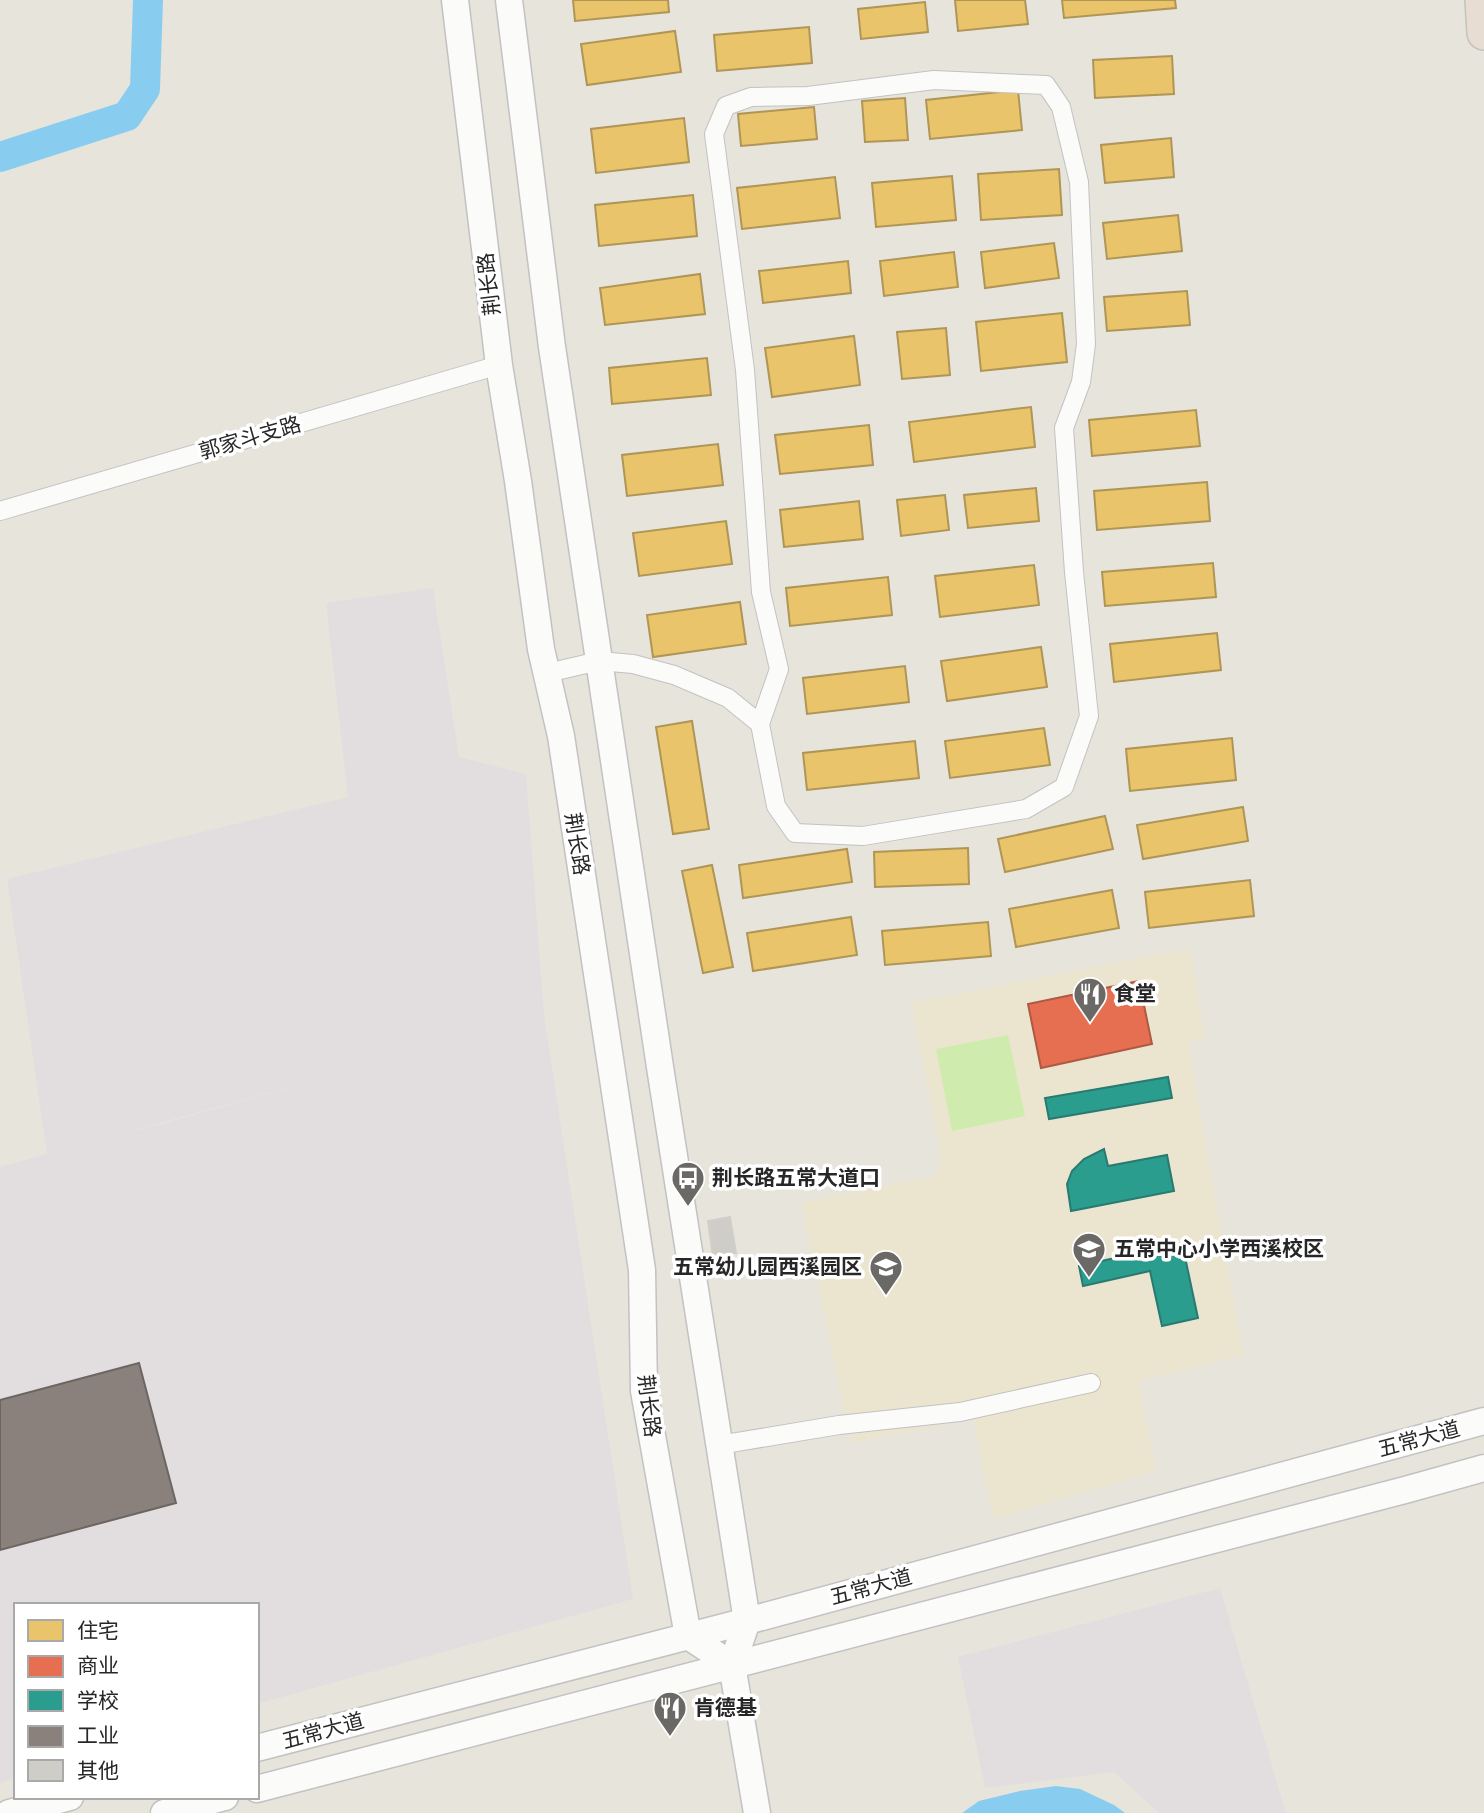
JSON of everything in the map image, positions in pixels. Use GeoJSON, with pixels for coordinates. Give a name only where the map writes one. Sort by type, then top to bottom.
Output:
{"type":"FeatureCollection","features":[{"type":"Feature","properties":{"kind":"highway"},"geometry":{"type":"LineString","coordinates":[[1482,0],[1484,33]]}},
{"type":"Feature","properties":{"kind":"main road","name":"荆长路"},"geometry":{"type":"LineString","coordinates":[[455,0],[499,365],[541,649],[561,736],[642,1270],[645,1391],[688,1636]]}},
{"type":"Feature","properties":{"kind":"main road"},"geometry":{"type":"LineString","coordinates":[[509,0],[552,347],[747,1621],[732,1665],[757,1813]]}},
{"type":"Feature","properties":{"kind":"main road","name":"五常大道"},"geometry":{"type":"LineString","coordinates":[[259,1747],[747,1621],[1484,1421]]}},
{"type":"Feature","properties":{"kind":"main road","name":"五常大道"},"geometry":{"type":"LineString","coordinates":[[259,1788],[1484,1468]]}},
{"type":"Feature","properties":{"kind":"main road"},"geometry":{"type":"LineString","coordinates":[[688,1636],[732,1665]]}},
{"type":"Feature","properties":{"kind":"main road"},"geometry":{"type":"LineString","coordinates":[[9,1813],[62,1799]]}},
{"type":"Feature","properties":{"kind":"main road"},"geometry":{"type":"LineString","coordinates":[[164,1813],[217,1799]]}},
{"type":"Feature","properties":{"kind":"street"},"geometry":{"type":"LineString","coordinates":[[547,673],[599,661],[633,664],[674,675],[728,698],[760,723],[776,806],[795,833],[863,836],[1026,809],[1064,787],[1089,716],[1074,572],[1064,428],[1081,382],[1086,344],[1079,182],[1061,107],[1046,85],[934,80],[808,96],[751,97],[726,106],[714,134],[745,370],[761,592],[779,669],[760,723]]}},
{"type":"Feature","properties":{"kind":"street","name":"郭家斗支路"},"geometry":{"type":"LineString","coordinates":[[0,511],[499,365]]}},
{"type":"Feature","properties":{"kind":"street"},"geometry":{"type":"LineString","coordinates":[[719,1446],[838,1425],[960,1412],[1091,1383]]}},
{"type":"Feature","properties":{"kind":"shaded area"},"geometry":{"type":"Polygon","coordinates":[[[433,588],[459,757],[526,774],[544,1015],[633,1599],[259,1703],[259,1603],[14,1603],[14,1779],[0,1783],[0,1167],[47,1154],[7,879],[348,797],[326,603],[433,588]],[[318,1079],[117,1135],[165,1123],[318,1079]]]}},
{"type":"Feature","properties":{"kind":"shaded area","name":"五常中心小学西溪校区"},"geometry":{"type":"Polygon","coordinates":[[[1190,948],[1205,1039],[1188,1042],[1243,1355],[1138,1381],[1156,1471],[993,1519],[973,1419],[851,1443],[801,1203],[937,1175],[941,1154],[911,1003],[1190,948]]]}},
{"type":"Feature","properties":{"kind":"shaded area"},"geometry":{"type":"Polygon","coordinates":[[[1220,1588],[1286,1813],[1159,1813],[1114,1772],[985,1788],[958,1657],[1220,1588]]]}},
{"type":"Feature","properties":{"kind":"green space"},"geometry":{"type":"Polygon","coordinates":[[[1008,1035],[1025,1116],[952,1131],[936,1049],[1008,1035]]]}},
{"type":"Feature","properties":{"kind":"water"},"geometry":{"type":"Polygon","coordinates":[[[1056,1786],[1080,1789],[1125,1813],[962,1813],[979,1801],[1056,1786]]]}},
{"type":"Feature","properties":{"kind":"building: 住宅"},"geometry":{"type":"Polygon","coordinates":[[[573,0],[668,0],[669,12],[575,21],[573,0]]]}},
{"type":"Feature","properties":{"kind":"building: 住宅"},"geometry":{"type":"Polygon","coordinates":[[[955,0],[1025,0],[1028,24],[958,31],[955,0]]]}},
{"type":"Feature","properties":{"kind":"building: 住宅"},"geometry":{"type":"Polygon","coordinates":[[[1062,0],[1175,0],[1176,8],[1064,18],[1062,0]]]}},
{"type":"Feature","properties":{"kind":"building: 住宅"},"geometry":{"type":"Polygon","coordinates":[[[925,2],[928,32],[861,39],[858,9],[925,2]]]}},
{"type":"Feature","properties":{"kind":"building: 住宅"},"geometry":{"type":"Polygon","coordinates":[[[809,27],[812,63],[717,71],[714,35],[809,27]]]}},
{"type":"Feature","properties":{"kind":"building: 住宅"},"geometry":{"type":"Polygon","coordinates":[[[675,31],[681,72],[587,85],[581,44],[675,31]]]}},
{"type":"Feature","properties":{"kind":"building: 住宅"},"geometry":{"type":"Polygon","coordinates":[[[1172,56],[1174,94],[1095,98],[1093,60],[1172,56]]]}},
{"type":"Feature","properties":{"kind":"building: 住宅"},"geometry":{"type":"Polygon","coordinates":[[[1018,90],[1022,130],[930,139],[926,100],[1018,90]]]}},
{"type":"Feature","properties":{"kind":"building: 住宅"},"geometry":{"type":"Polygon","coordinates":[[[905,98],[908,140],[865,142],[862,101],[905,98]]]}},
{"type":"Feature","properties":{"kind":"building: 住宅"},"geometry":{"type":"Polygon","coordinates":[[[814,107],[817,139],[741,146],[738,114],[814,107]]]}},
{"type":"Feature","properties":{"kind":"building: 住宅"},"geometry":{"type":"Polygon","coordinates":[[[684,118],[689,162],[596,173],[591,129],[684,118]]]}},
{"type":"Feature","properties":{"kind":"building: 住宅"},"geometry":{"type":"Polygon","coordinates":[[[1171,138],[1174,177],[1105,183],[1101,145],[1171,138]]]}},
{"type":"Feature","properties":{"kind":"building: 住宅"},"geometry":{"type":"Polygon","coordinates":[[[1059,169],[1062,215],[981,220],[978,174],[1059,169]]]}},
{"type":"Feature","properties":{"kind":"building: 住宅"},"geometry":{"type":"Polygon","coordinates":[[[952,176],[956,220],[876,227],[872,183],[952,176]]]}},
{"type":"Feature","properties":{"kind":"building: 住宅"},"geometry":{"type":"Polygon","coordinates":[[[835,177],[840,218],[742,229],[737,188],[835,177]]]}},
{"type":"Feature","properties":{"kind":"building: 住宅"},"geometry":{"type":"Polygon","coordinates":[[[693,195],[697,236],[599,246],[595,205],[693,195]]]}},
{"type":"Feature","properties":{"kind":"building: 住宅"},"geometry":{"type":"Polygon","coordinates":[[[1178,215],[1182,251],[1107,259],[1103,223],[1178,215]]]}},
{"type":"Feature","properties":{"kind":"building: 住宅"},"geometry":{"type":"Polygon","coordinates":[[[1054,243],[1059,278],[985,288],[981,252],[1054,243]]]}},
{"type":"Feature","properties":{"kind":"building: 住宅"},"geometry":{"type":"Polygon","coordinates":[[[954,252],[958,287],[884,296],[880,261],[954,252]]]}},
{"type":"Feature","properties":{"kind":"building: 住宅"},"geometry":{"type":"Polygon","coordinates":[[[848,261],[851,293],[763,303],[759,271],[848,261]]]}},
{"type":"Feature","properties":{"kind":"building: 住宅"},"geometry":{"type":"Polygon","coordinates":[[[700,274],[705,314],[605,325],[600,288],[700,274]]]}},
{"type":"Feature","properties":{"kind":"building: 住宅"},"geometry":{"type":"Polygon","coordinates":[[[1187,291],[1190,325],[1107,331],[1104,297],[1187,291]]]}},
{"type":"Feature","properties":{"kind":"building: 住宅"},"geometry":{"type":"Polygon","coordinates":[[[1062,313],[1067,362],[981,371],[976,322],[1062,313]]]}},
{"type":"Feature","properties":{"kind":"building: 住宅"},"geometry":{"type":"Polygon","coordinates":[[[946,328],[950,375],[902,379],[897,332],[946,328]]]}},
{"type":"Feature","properties":{"kind":"building: 住宅"},"geometry":{"type":"Polygon","coordinates":[[[854,336],[860,385],[772,397],[765,348],[854,336]]]}},
{"type":"Feature","properties":{"kind":"building: 住宅"},"geometry":{"type":"Polygon","coordinates":[[[707,358],[711,395],[612,404],[609,368],[707,358]]]}},
{"type":"Feature","properties":{"kind":"building: 住宅"},"geometry":{"type":"Polygon","coordinates":[[[1031,407],[1035,447],[914,462],[909,422],[1031,407]]]}},
{"type":"Feature","properties":{"kind":"building: 住宅"},"geometry":{"type":"Polygon","coordinates":[[[1196,410],[1200,446],[1092,456],[1089,420],[1196,410]]]}},
{"type":"Feature","properties":{"kind":"building: 住宅"},"geometry":{"type":"Polygon","coordinates":[[[869,425],[873,465],[780,474],[775,435],[869,425]]]}},
{"type":"Feature","properties":{"kind":"building: 住宅"},"geometry":{"type":"Polygon","coordinates":[[[718,444],[723,485],[627,496],[622,455],[718,444]]]}},
{"type":"Feature","properties":{"kind":"building: 住宅"},"geometry":{"type":"Polygon","coordinates":[[[1207,482],[1210,521],[1097,530],[1094,491],[1207,482]]]}},
{"type":"Feature","properties":{"kind":"building: 住宅"},"geometry":{"type":"Polygon","coordinates":[[[1036,488],[1039,521],[968,528],[964,495],[1036,488]]]}},
{"type":"Feature","properties":{"kind":"building: 住宅"},"geometry":{"type":"Polygon","coordinates":[[[945,495],[949,530],[901,536],[897,500],[945,495]]]}},
{"type":"Feature","properties":{"kind":"building: 住宅"},"geometry":{"type":"Polygon","coordinates":[[[859,501],[863,539],[784,547],[780,510],[859,501]]]}},
{"type":"Feature","properties":{"kind":"building: 住宅"},"geometry":{"type":"Polygon","coordinates":[[[726,521],[732,564],[639,576],[633,533],[726,521]]]}},
{"type":"Feature","properties":{"kind":"building: 住宅"},"geometry":{"type":"Polygon","coordinates":[[[1213,563],[1216,597],[1105,606],[1102,572],[1213,563]]]}},
{"type":"Feature","properties":{"kind":"building: 住宅"},"geometry":{"type":"Polygon","coordinates":[[[1034,565],[1039,605],[940,617],[935,576],[1034,565]]]}},
{"type":"Feature","properties":{"kind":"building: 住宅"},"geometry":{"type":"Polygon","coordinates":[[[888,577],[892,615],[790,626],[786,588],[888,577]]]}},
{"type":"Feature","properties":{"kind":"building: 住宅"},"geometry":{"type":"Polygon","coordinates":[[[740,602],[746,644],[653,657],[647,615],[740,602]]]}},
{"type":"Feature","properties":{"kind":"building: 住宅"},"geometry":{"type":"Polygon","coordinates":[[[1217,633],[1221,670],[1114,682],[1110,644],[1217,633]]]}},
{"type":"Feature","properties":{"kind":"building: 住宅"},"geometry":{"type":"Polygon","coordinates":[[[1041,647],[1047,687],[947,701],[941,661],[1041,647]]]}},
{"type":"Feature","properties":{"kind":"building: 住宅"},"geometry":{"type":"Polygon","coordinates":[[[905,666],[909,702],[807,714],[803,678],[905,666]]]}},
{"type":"Feature","properties":{"kind":"building: 住宅"},"geometry":{"type":"Polygon","coordinates":[[[692,721],[709,829],[673,834],[656,727],[692,721]]]}},
{"type":"Feature","properties":{"kind":"building: 住宅"},"geometry":{"type":"Polygon","coordinates":[[[1044,728],[1050,765],[950,778],[945,741],[1044,728]]]}},
{"type":"Feature","properties":{"kind":"building: 住宅"},"geometry":{"type":"Polygon","coordinates":[[[1232,738],[1236,780],[1130,791],[1126,749],[1232,738]]]}},
{"type":"Feature","properties":{"kind":"building: 住宅"},"geometry":{"type":"Polygon","coordinates":[[[915,741],[919,778],[807,790],[803,753],[915,741]]]}},
{"type":"Feature","properties":{"kind":"building: 住宅"},"geometry":{"type":"Polygon","coordinates":[[[1243,807],[1248,841],[1143,859],[1137,825],[1243,807]]]}},
{"type":"Feature","properties":{"kind":"building: 住宅"},"geometry":{"type":"Polygon","coordinates":[[[1105,816],[1113,849],[1005,872],[998,839],[1105,816]]]}},
{"type":"Feature","properties":{"kind":"building: 住宅"},"geometry":{"type":"Polygon","coordinates":[[[968,848],[969,884],[875,887],[874,852],[968,848]]]}},
{"type":"Feature","properties":{"kind":"building: 住宅"},"geometry":{"type":"Polygon","coordinates":[[[847,849],[852,882],[743,898],[739,865],[847,849]]]}},
{"type":"Feature","properties":{"kind":"building: 住宅"},"geometry":{"type":"Polygon","coordinates":[[[712,865],[733,967],[703,973],[682,871],[712,865]]]}},
{"type":"Feature","properties":{"kind":"building: 住宅"},"geometry":{"type":"Polygon","coordinates":[[[1250,880],[1254,916],[1149,928],[1145,892],[1250,880]]]}},
{"type":"Feature","properties":{"kind":"building: 住宅"},"geometry":{"type":"Polygon","coordinates":[[[1112,890],[1119,928],[1016,947],[1009,909],[1112,890]]]}},
{"type":"Feature","properties":{"kind":"building: 住宅"},"geometry":{"type":"Polygon","coordinates":[[[851,917],[857,955],[753,971],[747,933],[851,917]]]}},
{"type":"Feature","properties":{"kind":"building: 住宅"},"geometry":{"type":"Polygon","coordinates":[[[988,922],[991,956],[885,965],[882,931],[988,922]]]}},
{"type":"Feature","properties":{"kind":"building: 商业","name":"食堂"},"geometry":{"type":"Polygon","coordinates":[[[1139,981],[1152,1044],[1041,1068],[1028,1004],[1139,981]]]}},
{"type":"Feature","properties":{"kind":"building: 学校"},"geometry":{"type":"Polygon","coordinates":[[[1168,1077],[1172,1098],[1049,1119],[1045,1098],[1168,1077]]]}},
{"type":"Feature","properties":{"kind":"building: 学校"},"geometry":{"type":"Polygon","coordinates":[[[1104,1149],[1108,1166],[1167,1155],[1174,1191],[1071,1211],[1067,1184],[1072,1171],[1084,1159],[1104,1149]]]}},
{"type":"Feature","properties":{"kind":"building: 学校"},"geometry":{"type":"Polygon","coordinates":[[[1182,1243],[1198,1318],[1162,1326],[1150,1271],[1083,1286],[1079,1266],[1182,1243]]]}},
{"type":"Feature","properties":{"kind":"building: 工业"},"geometry":{"type":"Polygon","coordinates":[[[139,1363],[176,1503],[0,1550],[0,1400],[139,1363]]]}},
{"type":"Feature","properties":{"kind":"building: 其他"},"geometry":{"type":"Polygon","coordinates":[[[730,1217],[736,1253],[713,1257],[708,1221],[730,1217]]]}},
{"type":"Feature","properties":{"kind":"waterway"},"geometry":{"type":"LineString","coordinates":[[0,157],[127,116],[145,89],[148,0]]}},
{"type":"Feature","properties":{"kind":"place","name":"食堂"},"geometry":{"type":"Point","coordinates":[1090,1024]}},
{"type":"Feature","properties":{"kind":"place","name":"荆长路五常大道口"},"geometry":{"type":"Point","coordinates":[688,1208]}},
{"type":"Feature","properties":{"kind":"place","name":"五常中心小学西溪校区"},"geometry":{"type":"Point","coordinates":[1089,1279]}},
{"type":"Feature","properties":{"kind":"place","name":"五常幼儿园西溪园区"},"geometry":{"type":"Point","coordinates":[886,1297]}},
{"type":"Feature","properties":{"kind":"place","name":"肯德基"},"geometry":{"type":"Point","coordinates":[670,1738]}}]}
